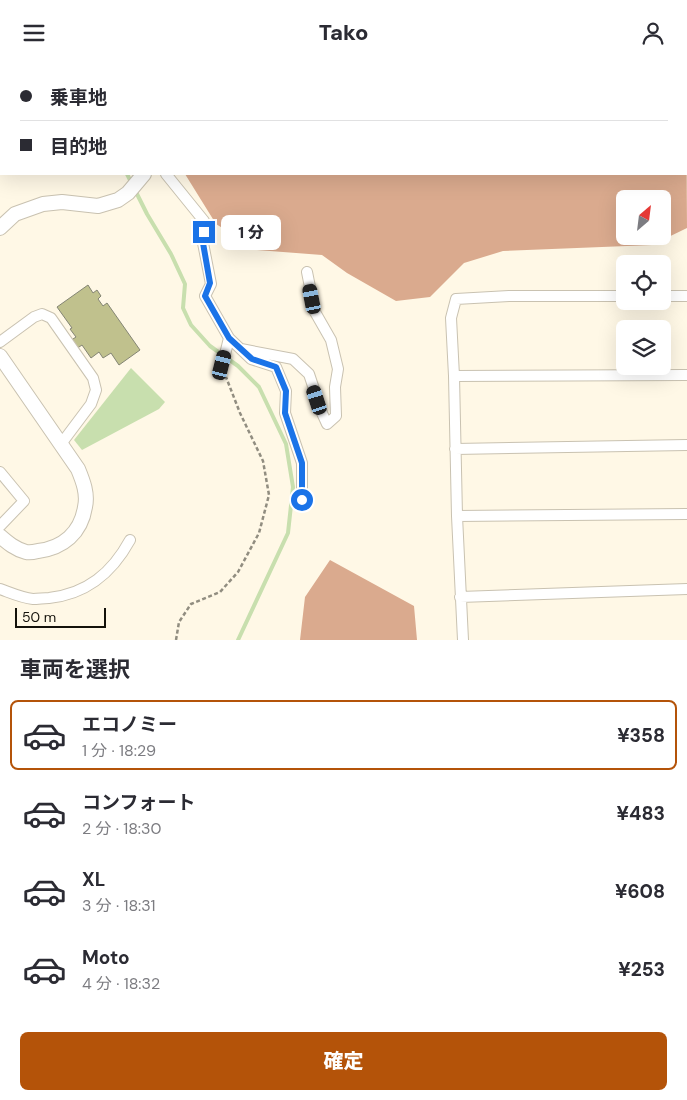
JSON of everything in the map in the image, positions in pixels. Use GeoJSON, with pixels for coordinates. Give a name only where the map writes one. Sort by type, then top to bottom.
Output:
{"type":"FeatureCollection","features":[{"type":"Feature","properties":{"kind":"street"},"geometry":{"type":"LineString","coordinates":[[167,175],[204,221],[203,243],[210,283],[205,296],[228,343],[222,366]]}},
{"type":"Feature","properties":{"kind":"street"},"geometry":{"type":"LineString","coordinates":[[0,228],[15,214],[43,204],[62,202],[98,206],[118,200],[128,193],[141,177]]}},
{"type":"Feature","properties":{"kind":"street"},"geometry":{"type":"LineString","coordinates":[[228,343],[242,349],[293,359],[309,374],[327,424],[336,416],[334,387],[338,369],[331,339],[315,312],[307,272]]}},
{"type":"Feature","properties":{"kind":"street"},"geometry":{"type":"LineString","coordinates":[[463,640],[456,516],[454,376],[451,318],[456,299],[508,296],[616,296]]}},
{"type":"Feature","properties":{"kind":"street"},"geometry":{"type":"LineString","coordinates":[[671,296],[687,296]]}},
{"type":"Feature","properties":{"kind":"street"},"geometry":{"type":"LineString","coordinates":[[0,342],[34,317],[42,314],[51,318],[93,378],[96,390],[90,404],[61,445]]}},
{"type":"Feature","properties":{"kind":"street"},"geometry":{"type":"LineString","coordinates":[[242,349],[252,359],[276,367],[286,391],[285,413],[302,463],[302,500]]}},
{"type":"Feature","properties":{"kind":"street"},"geometry":{"type":"LineString","coordinates":[[0,356],[78,469],[85,487],[85,507],[78,527],[66,541],[47,550],[28,553],[13,547],[0,536]]}},
{"type":"Feature","properties":{"kind":"street"},"geometry":{"type":"LineString","coordinates":[[454,376],[687,375]]}},
{"type":"Feature","properties":{"kind":"street"},"geometry":{"type":"LineString","coordinates":[[455,449],[687,445]]}},
{"type":"Feature","properties":{"kind":"street"},"geometry":{"type":"LineString","coordinates":[[0,473],[24,501],[0,525]]}},
{"type":"Feature","properties":{"kind":"street"},"geometry":{"type":"LineString","coordinates":[[456,516],[687,514]]}},
{"type":"Feature","properties":{"kind":"street"},"geometry":{"type":"LineString","coordinates":[[0,589],[34,599],[62,596],[84,589],[113,567],[130,540]]}},
{"type":"Feature","properties":{"kind":"street"},"geometry":{"type":"LineString","coordinates":[[460,597],[687,589]]}},
{"type":"Feature","properties":{"kind":"path"},"geometry":{"type":"LineString","coordinates":[[176,640],[179,622],[191,605],[220,592],[238,572],[259,533],[269,495],[263,461],[240,413],[222,366]]}},
{"type":"Feature","properties":{"kind":"shaded area"},"geometry":{"type":"Polygon","coordinates":[[[186,175],[687,175],[687,228],[671,236],[671,190],[616,190],[616,245],[652,245],[503,251],[464,263],[430,297],[396,301],[347,273],[322,255],[257,250],[216,224],[186,175]]]}},
{"type":"Feature","properties":{"kind":"shaded area"},"geometry":{"type":"Polygon","coordinates":[[[131,368],[165,402],[159,409],[82,450],[74,440],[131,368]]]}},
{"type":"Feature","properties":{"kind":"shaded area"},"geometry":{"type":"Polygon","coordinates":[[[330,560],[414,606],[417,640],[300,640],[305,597],[330,560]]]}},
{"type":"Feature","properties":{"kind":"building"},"geometry":{"type":"Polygon","coordinates":[[[88,285],[93,293],[97,290],[101,296],[98,299],[103,306],[107,303],[140,350],[119,365],[111,353],[103,358],[99,352],[91,358],[82,345],[76,349],[70,341],[76,337],[57,307],[88,285]]]}},
{"type":"Feature","properties":{"kind":"waterway"},"geometry":{"type":"LineString","coordinates":[[128,175],[132,184]]}},
{"type":"Feature","properties":{"kind":"waterway"},"geometry":{"type":"LineString","coordinates":[[135,190],[171,254],[185,284],[183,308],[191,325],[210,346],[238,366],[259,387],[286,444],[293,487],[288,533],[238,640]]}},
{"type":"Feature","properties":{"kind":"route"},"geometry":{"type":"LineString","coordinates":[[204,232],[203,243],[210,283],[205,296],[229,338],[252,359],[276,367],[286,391],[285,413],[302,463],[302,500]]}}]}
